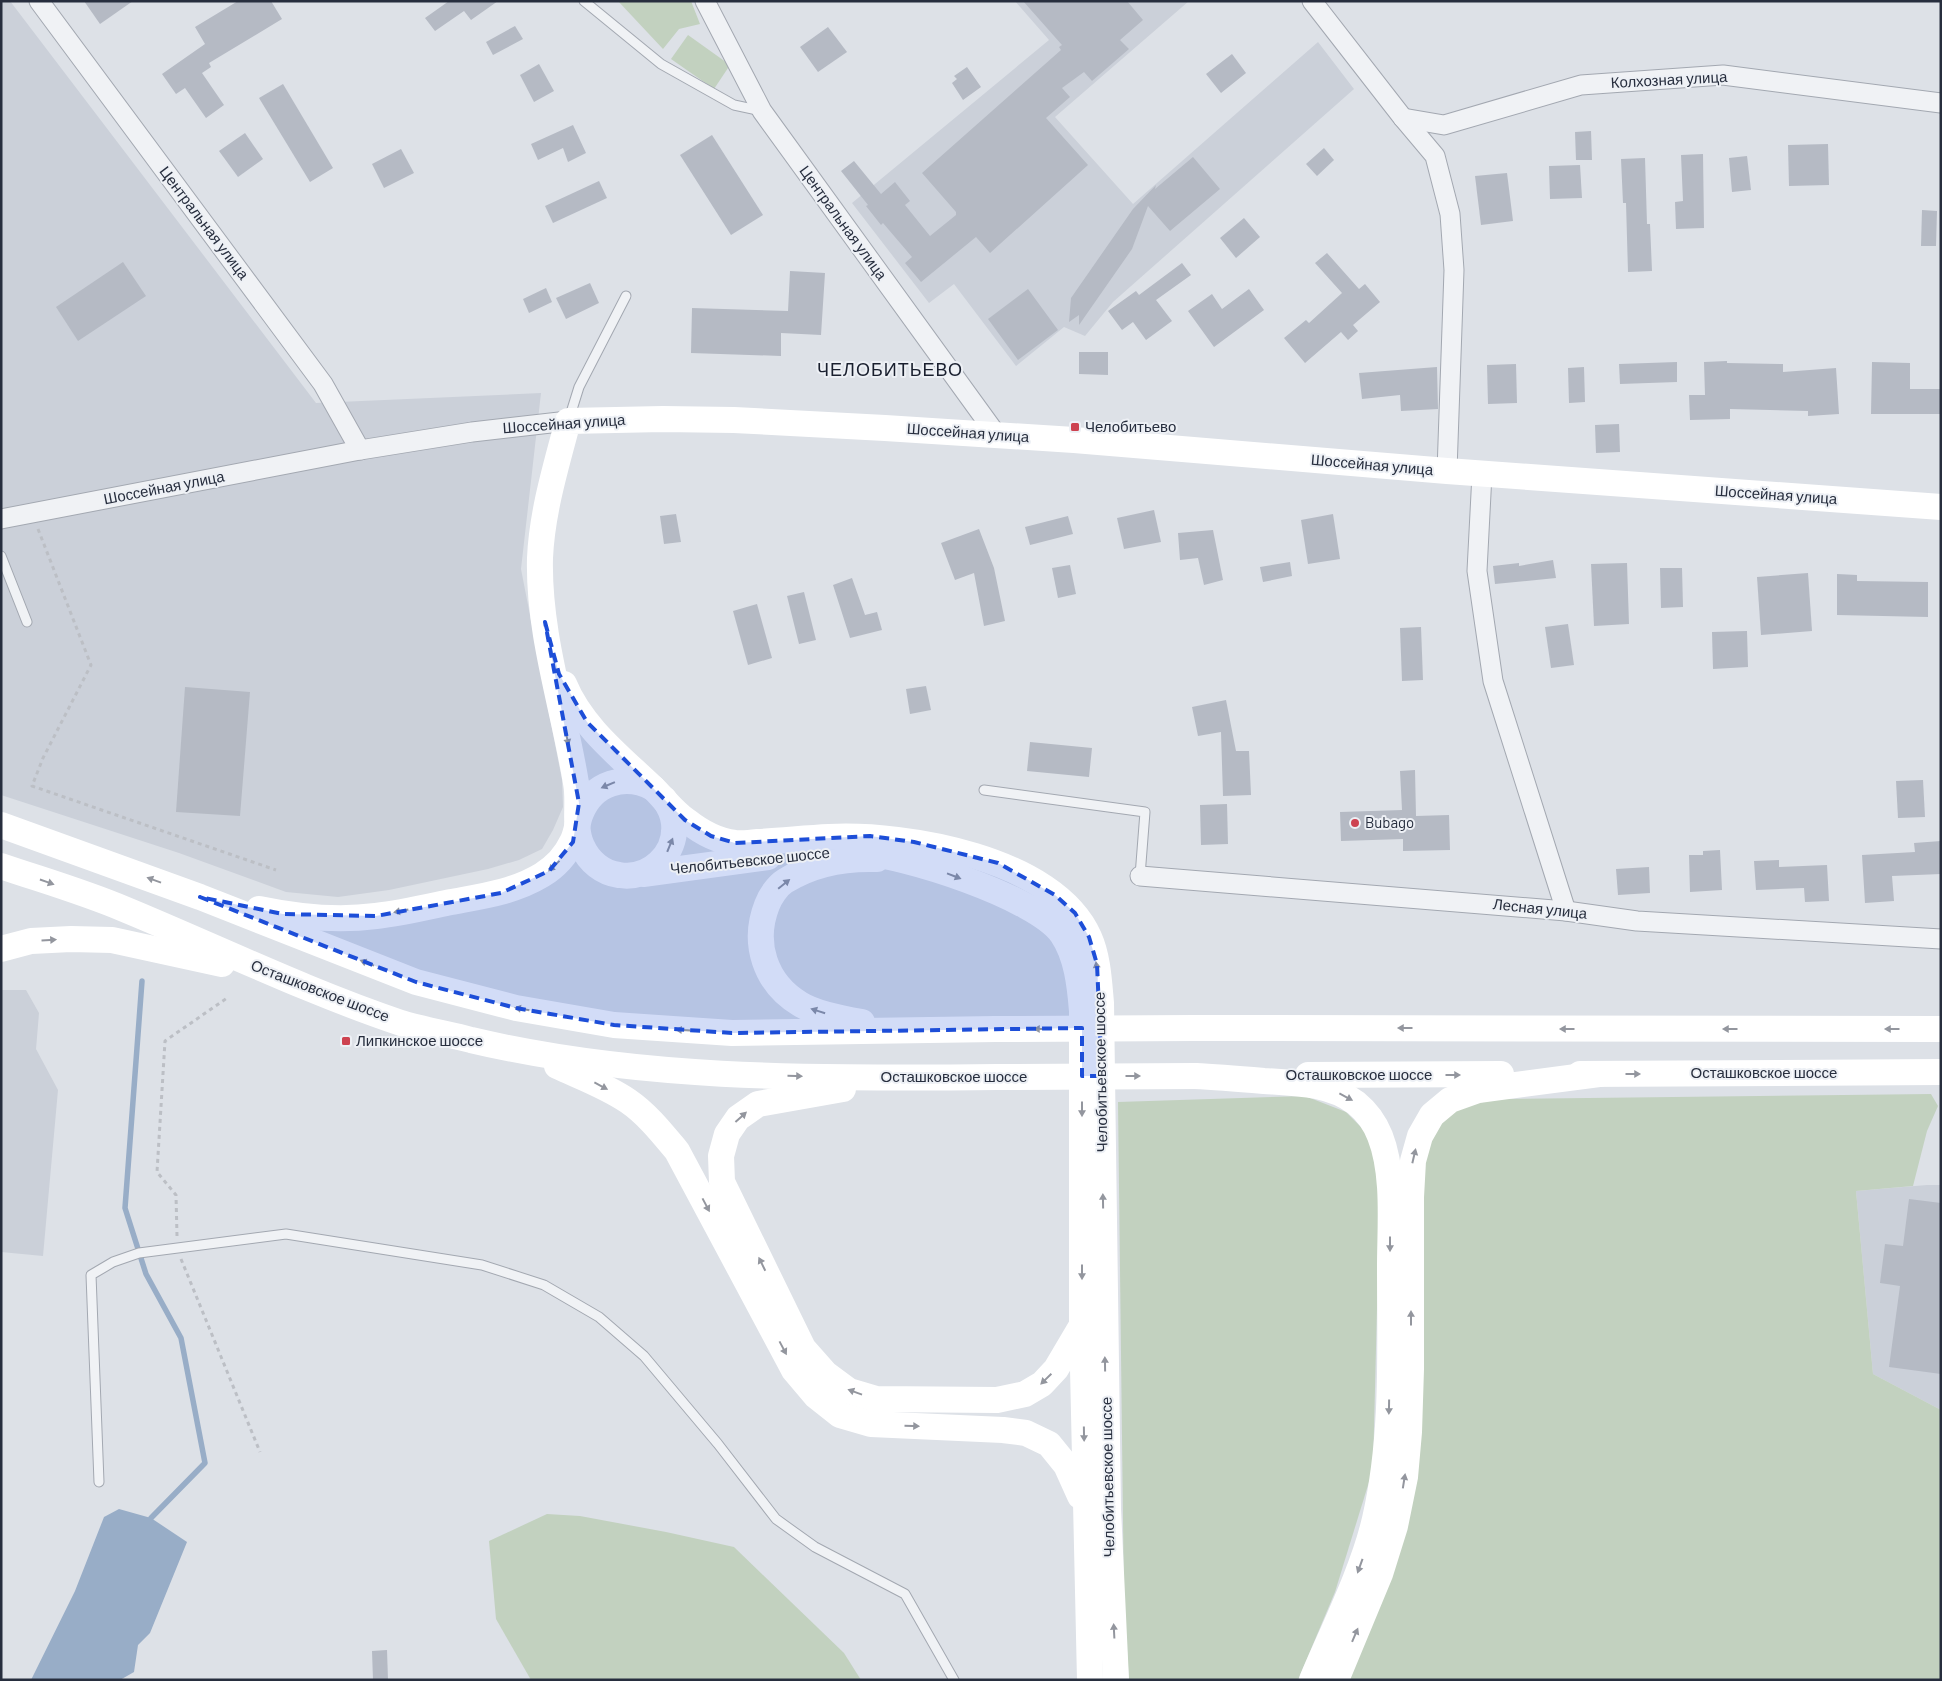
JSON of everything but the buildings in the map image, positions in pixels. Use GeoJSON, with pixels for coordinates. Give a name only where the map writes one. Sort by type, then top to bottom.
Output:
{"type":"FeatureCollection","features":[{"type":"Feature","properties":{"kind":"street","name":"Центральная улица"},"geometry":{"type":"LineString","coordinates":[[40,1],[323,384],[360,450]]}},
{"type":"Feature","properties":{"kind":"street","name":"Центральная улица"},"geometry":{"type":"LineString","coordinates":[[705,1],[762,111],[996,434]]}},
{"type":"Feature","properties":{"kind":"street"},"geometry":{"type":"LineString","coordinates":[[1312,1],[1435,156],[1450,214],[1454,270],[1447,471]]}},
{"type":"Feature","properties":{"kind":"street","name":"Колхозная улица"},"geometry":{"type":"LineString","coordinates":[[1403,118],[1444,125],[1581,85],[1723,75],[1941,103]]}},
{"type":"Feature","properties":{"kind":"street"},"geometry":{"type":"LineString","coordinates":[[1435,156],[1444,125]]}},
{"type":"Feature","properties":{"kind":"street","name":"Шоссейная улица"},"geometry":{"type":"LineString","coordinates":[[1,519],[360,450],[472,432],[568,421],[663,419],[734,420],[996,434],[1482,474],[1941,507]]}},
{"type":"Feature","properties":{"kind":"street","name":"Челобитьевское шоссе"},"geometry":{"type":"LineString","coordinates":[[568,421],[550,490],[542,537],[540,578],[554,674],[576,783],[579,803],[578,824],[582,846],[588,857],[607,872],[630,876],[818,851],[883,856],[929,867],[996,892],[1025,906],[1046,920],[1062,934],[1073,959],[1081,988],[1082,1011],[1082,1324],[1090,1680]]}},
{"type":"Feature","properties":{"kind":"street"},"geometry":{"type":"LineString","coordinates":[[1482,474],[1477,571],[1494,681],[1566,911]]}},
{"type":"Feature","properties":{"kind":"street","name":"Челобитьевское шоссе"},"geometry":{"type":"LineString","coordinates":[[545,622],[559,674],[576,708],[600,737],[685,820],[710,836],[735,843],[830,836],[870,836],[955,850],[998,863],[1056,895],[1075,913],[1089,937],[1097,964],[1101,1004],[1108,1509],[1116,1680]]}},
{"type":"Feature","properties":{"kind":"street","name":"Челобитьевское шоссе"},"geometry":{"type":"LineString","coordinates":[[578,824],[580,814],[588,799],[596,790],[609,783],[630,780],[644,784],[659,794],[671,811],[674,823],[673,838],[669,850],[654,868],[630,876]]}},
{"type":"Feature","properties":{"kind":"street"},"geometry":{"type":"LineString","coordinates":[[200,897],[284,914],[328,918],[376,916],[491,895],[529,883],[549,871],[563,858],[568,850],[578,824]]}},
{"type":"Feature","properties":{"kind":"street"},"geometry":{"type":"LineString","coordinates":[[1,826],[200,897],[416,982],[516,1008],[614,1025],[732,1033],[1194,1028],[1941,1029]]}},
{"type":"Feature","properties":{"kind":"street"},"geometry":{"type":"LineString","coordinates":[[929,867],[894,861],[858,858],[833,862],[811,869],[784,882],[770,898],[761,920],[761,948],[768,972],[783,993],[802,1006],[840,1018],[866,1023],[935,1030]]}},
{"type":"Feature","properties":{"kind":"street","name":"Осташковское шоссе"},"geometry":{"type":"LineString","coordinates":[[1,866],[121,907],[283,978],[403,1024],[507,1048],[608,1065],[729,1075],[928,1077],[1941,1072]]}},
{"type":"Feature","properties":{"kind":"street","name":"Лесная улица"},"geometry":{"type":"LineString","coordinates":[[1140,876],[1566,911],[1637,921],[1941,939]]}},
{"type":"Feature","properties":{"kind":"street"},"geometry":{"type":"LineString","coordinates":[[1,949],[31,941],[71,939],[112,940],[283,978]]}},
{"type":"Feature","properties":{"kind":"street"},"geometry":{"type":"LineString","coordinates":[[507,1048],[551,1063],[598,1084],[628,1101],[654,1123],[677,1151],[794,1370],[816,1396],[840,1415],[871,1424],[1003,1430],[1026,1433],[1048,1444],[1066,1465],[1085,1509]]}},
{"type":"Feature","properties":{"kind":"street"},"geometry":{"type":"LineString","coordinates":[[1336,1680],[1380,1574],[1396,1526],[1405,1477],[1410,1423],[1411,1188],[1413,1161],[1420,1136],[1432,1114],[1450,1100],[1478,1090],[1599,1074]]}},
{"type":"Feature","properties":{"kind":"street"},"geometry":{"type":"LineString","coordinates":[[1195,1076],[1309,1084],[1333,1090],[1355,1102],[1372,1118],[1381,1138],[1387,1165],[1390,1197],[1390,1369],[1384,1474],[1375,1521],[1360,1567],[1312,1680]]}},
{"type":"Feature","properties":{"kind":"street"},"geometry":{"type":"LineString","coordinates":[[928,1077],[861,1085],[758,1104],[738,1118],[727,1134],[721,1156],[722,1182],[802,1348],[826,1374],[850,1391],[876,1399],[998,1400],[1024,1394],[1042,1384],[1056,1369],[1082,1324]]}},
{"type":"Feature","properties":{"kind":"lane"},"geometry":{"type":"LineString","coordinates":[[584,1],[661,64],[734,105],[762,111]]}},
{"type":"Feature","properties":{"kind":"lane"},"geometry":{"type":"LineString","coordinates":[[568,421],[582,379],[626,296]]}},
{"type":"Feature","properties":{"kind":"lane"},"geometry":{"type":"LineString","coordinates":[[1,556],[27,622]]}},
{"type":"Feature","properties":{"kind":"lane"},"geometry":{"type":"LineString","coordinates":[[984,790],[1145,812],[1140,876]]}},
{"type":"Feature","properties":{"kind":"lane"},"geometry":{"type":"LineString","coordinates":[[99,1482],[91,1275],[113,1262],[139,1254],[286,1234],[482,1265],[544,1286],[599,1317],[644,1356],[718,1444],[776,1519],[815,1547],[905,1594],[954,1680]]}},
{"type":"Feature","properties":{"kind":"path"},"geometry":{"type":"LineString","coordinates":[[32,513],[91,665],[42,758],[32,786],[276,870]]}},
{"type":"Feature","properties":{"kind":"path"},"geometry":{"type":"LineString","coordinates":[[227,998],[164,1041],[157,1172],[176,1195],[177,1249],[260,1452]]}},
{"type":"Feature","properties":{"kind":"highlighted area"},"geometry":{"type":"Polygon","coordinates":[[[545,622],[559,674],[587,722],[685,820],[711,836],[735,843],[870,836],[914,842],[998,863],[1055,895],[1075,913],[1089,937],[1097,964],[1102,1076],[1082,1076],[1082,1028],[732,1033],[614,1025],[516,1008],[416,982],[200,897],[283,914],[376,916],[501,893],[549,871],[573,842],[579,803],[545,622]]]}},
{"type":"Feature","properties":{"kind":"shaded area"},"geometry":{"type":"Polygon","coordinates":[[[1,1],[10,1],[316,403],[541,393],[521,569],[562,780],[563,807],[542,849],[519,860],[488,869],[389,890],[338,897],[286,892],[179,853],[1,795],[1,1]]]}},
{"type":"Feature","properties":{"kind":"shaded area"},"geometry":{"type":"Polygon","coordinates":[[[1015,1],[1189,1],[1055,117],[1133,204],[1318,42],[1354,89],[1113,302],[1085,336],[1064,327],[1016,366],[954,284],[929,303],[852,203],[1049,40],[1015,1]]]}},
{"type":"Feature","properties":{"kind":"shaded area"},"geometry":{"type":"Polygon","coordinates":[[[1,990],[26,990],[39,1013],[36,1049],[58,1090],[43,1256],[1,1252],[1,990]]]}},
{"type":"Feature","properties":{"kind":"shaded area"},"geometry":{"type":"Polygon","coordinates":[[[1941,1185],[1941,1410],[1873,1374],[1856,1191],[1941,1185]]]}},
{"type":"Feature","properties":{"kind":"green space"},"geometry":{"type":"Polygon","coordinates":[[[618,1],[691,1],[700,24],[679,29],[663,49],[618,1]]]}},
{"type":"Feature","properties":{"kind":"green space"},"geometry":{"type":"Polygon","coordinates":[[[688,35],[730,65],[714,89],[671,59],[688,35]]]}},
{"type":"Feature","properties":{"kind":"green space"},"geometry":{"type":"Polygon","coordinates":[[[1931,1094],[1938,1106],[1927,1131],[1913,1186],[1856,1191],[1873,1374],[1941,1410],[1941,1680],[1344,1680],[1423,1165],[1434,1129],[1456,1108],[1497,1099],[1931,1094]]]}},
{"type":"Feature","properties":{"kind":"green space"},"geometry":{"type":"Polygon","coordinates":[[[1305,1096],[1346,1112],[1369,1135],[1380,1187],[1373,1469],[1335,1592],[1298,1680],[1129,1680],[1124,1604],[1118,1102],[1305,1096]]]}},
{"type":"Feature","properties":{"kind":"green space"},"geometry":{"type":"Polygon","coordinates":[[[547,1514],[580,1516],[734,1547],[844,1653],[861,1680],[531,1680],[496,1619],[489,1541],[547,1514]]]}},
{"type":"Feature","properties":{"kind":"water"},"geometry":{"type":"Polygon","coordinates":[[[119,1509],[151,1518],[187,1542],[150,1633],[138,1645],[134,1672],[120,1680],[31,1680],[75,1591],[104,1517],[119,1509]]]}},
{"type":"Feature","properties":{"kind":"waterway"},"geometry":{"type":"LineString","coordinates":[[142,981],[125,1208],[146,1274],[181,1338],[205,1463],[151,1518]]}},
{"type":"Feature","properties":{"kind":"place","name":"Челобитьево"},"geometry":{"type":"Point","coordinates":[1075,427]}},
{"type":"Feature","properties":{"kind":"place","name":"Bubago"},"geometry":{"type":"Point","coordinates":[1355,823]}},
{"type":"Feature","properties":{"kind":"place","name":"Липкинское шоссе"},"geometry":{"type":"Point","coordinates":[346,1041]}},
{"type":"Feature","properties":{"kind":"district","name":"ЧЕЛОБИТЬЕВО"},"geometry":{"type":"Point","coordinates":[890,370]}}]}
